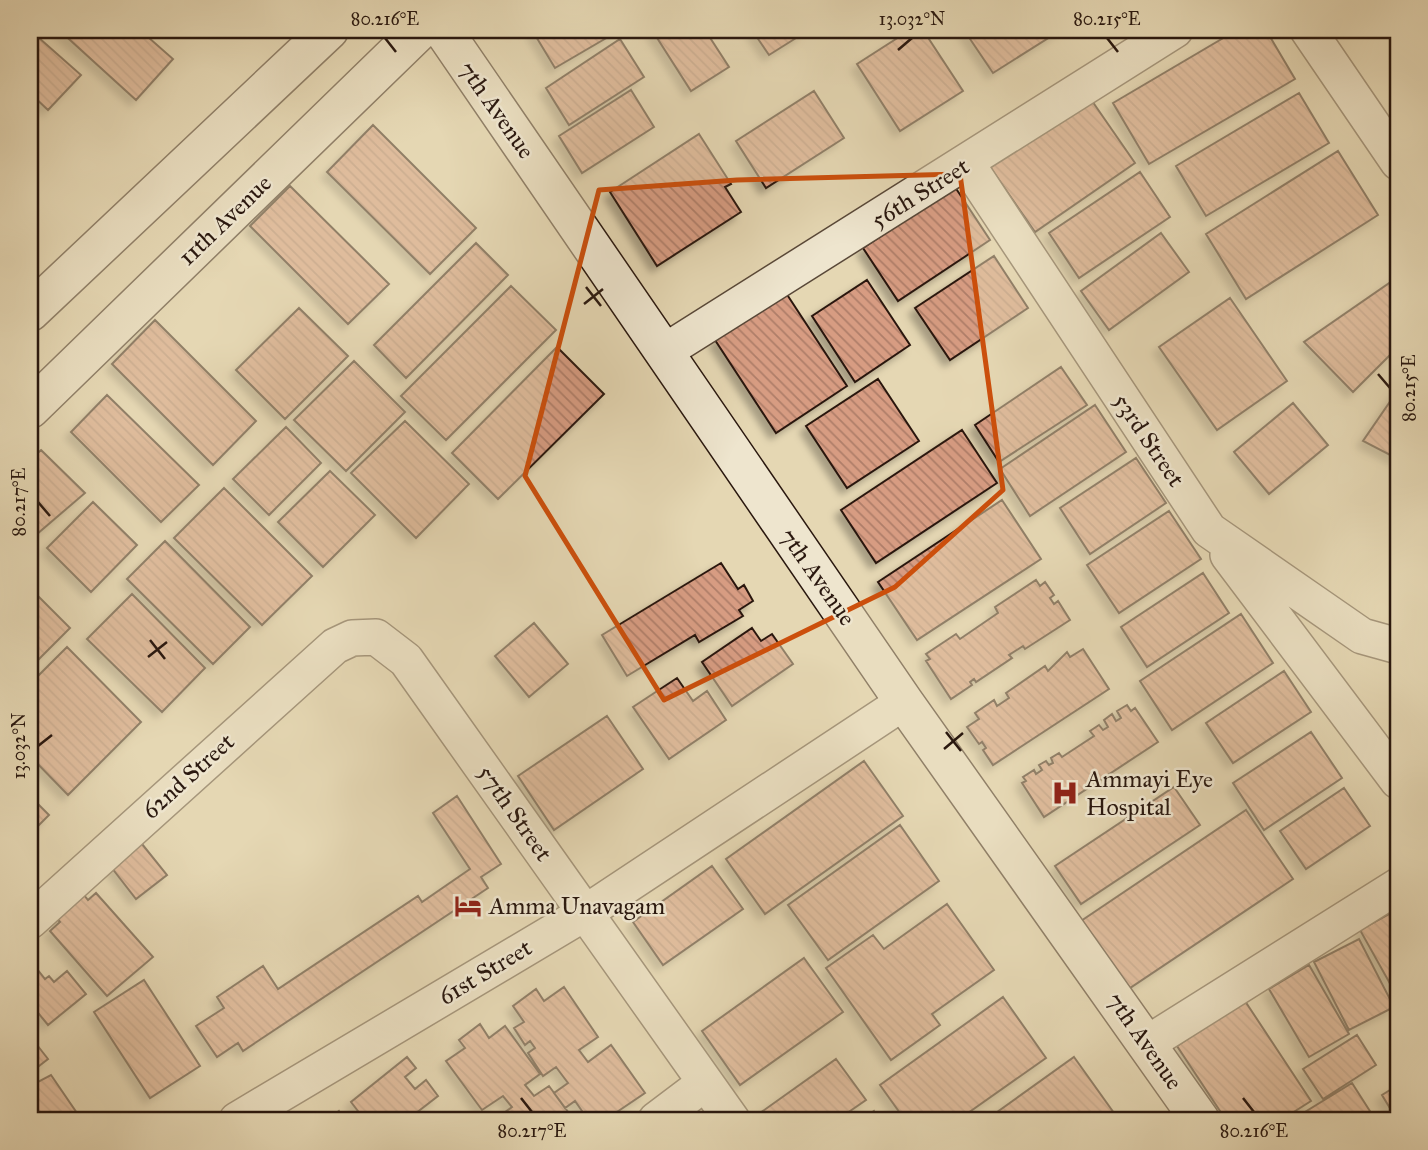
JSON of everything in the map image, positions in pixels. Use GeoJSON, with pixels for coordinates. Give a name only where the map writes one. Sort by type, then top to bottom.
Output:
{"type":"FeatureCollection","features":[{"type":"Feature","properties":{"kind":"main road"},"geometry":{"type":"LineString","coordinates":[[30,312],[328,30]]}},
{"type":"Feature","properties":{"kind":"main road","name":"11th Avenue"},"geometry":{"type":"LineString","coordinates":[[30,410],[420,30]]}},
{"type":"Feature","properties":{"kind":"main road","name":"7th Avenue"},"geometry":{"type":"LineString","coordinates":[[443,30],[904,702],[1200,1120]]}},
{"type":"Feature","properties":{"kind":"street","name":"56th Street"},"geometry":{"type":"LineString","coordinates":[[663,352],[967,164],[1175,30]]}},
{"type":"Feature","properties":{"kind":"street"},"geometry":{"type":"LineString","coordinates":[[1308,30],[1398,162]]}},
{"type":"Feature","properties":{"kind":"street","name":"53rd Street"},"geometry":{"type":"LineString","coordinates":[[967,164],[1209,530],[1362,636],[1398,646]]}},
{"type":"Feature","properties":{"kind":"street"},"geometry":{"type":"LineString","coordinates":[[1209,530],[1398,781]]}},
{"type":"Feature","properties":{"kind":"street","name":"57th Street"},"geometry":{"type":"LineString","coordinates":[[352,638],[376,637],[406,660],[732,1120]]}},
{"type":"Feature","properties":{"kind":"street","name":"62nd Street"},"geometry":{"type":"LineString","coordinates":[[30,920],[335,646],[352,638]]}},
{"type":"Feature","properties":{"kind":"street","name":"61st Street"},"geometry":{"type":"LineString","coordinates":[[237,1120],[585,913],[904,702]]}},
{"type":"Feature","properties":{"kind":"street"},"geometry":{"type":"LineString","coordinates":[[1148,1043],[1398,886]]}},
{"type":"Feature","properties":{"kind":"street"},"geometry":{"type":"LineString","coordinates":[[656,1120],[705,1083]]}},
{"type":"Feature","properties":{"kind":"highlighted area"},"geometry":{"type":"Polygon","coordinates":[[[960,174],[1003,490],[895,587],[664,700],[525,476],[599,190],[737,180],[960,174]]]}},
{"type":"Feature","properties":{"kind":"building"},"geometry":{"type":"Polygon","coordinates":[[[30,30],[81,75],[48,110],[30,93],[30,30]]]}},
{"type":"Feature","properties":{"kind":"building"},"geometry":{"type":"Polygon","coordinates":[[[59,30],[140,30],[173,59],[136,100],[59,30]]]}},
{"type":"Feature","properties":{"kind":"building"},"geometry":{"type":"Polygon","coordinates":[[[532,30],[620,30],[555,68],[532,30]]]}},
{"type":"Feature","properties":{"kind":"building"},"geometry":{"type":"Polygon","coordinates":[[[652,30],[705,30],[729,67],[691,91],[652,30]]]}},
{"type":"Feature","properties":{"kind":"building"},"geometry":{"type":"Polygon","coordinates":[[[752,30],[802,30],[804,33],[769,55],[752,30]]]}},
{"type":"Feature","properties":{"kind":"building"},"geometry":{"type":"Polygon","coordinates":[[[910,30],[923,30],[963,91],[900,131],[857,64],[910,30]]]}},
{"type":"Feature","properties":{"kind":"building"},"geometry":{"type":"Polygon","coordinates":[[[964,30],[1061,30],[993,73],[964,30]]]}},
{"type":"Feature","properties":{"kind":"building"},"geometry":{"type":"Polygon","coordinates":[[[1237,30],[1266,30],[1295,79],[1149,164],[1113,103],[1237,30]]]}},
{"type":"Feature","properties":{"kind":"building"},"geometry":{"type":"Polygon","coordinates":[[[620,39],[644,77],[569,125],[546,88],[620,39]]]}},
{"type":"Feature","properties":{"kind":"building"},"geometry":{"type":"Polygon","coordinates":[[[631,90],[654,127],[582,173],[559,136],[631,90]]]}},
{"type":"Feature","properties":{"kind":"building"},"geometry":{"type":"Polygon","coordinates":[[[814,91],[844,138],[766,188],[736,141],[814,91]]]}},
{"type":"Feature","properties":{"kind":"building"},"geometry":{"type":"Polygon","coordinates":[[[1299,93],[1329,143],[1206,216],[1176,166],[1299,93]]]}},
{"type":"Feature","properties":{"kind":"building"},"geometry":{"type":"Polygon","coordinates":[[[1090,98],[1135,163],[1035,232],[990,167],[1090,98]]]}},
{"type":"Feature","properties":{"kind":"building"},"geometry":{"type":"Polygon","coordinates":[[[373,125],[476,228],[430,274],[327,172],[373,125]]]}},
{"type":"Feature","properties":{"kind":"building"},"geometry":{"type":"Polygon","coordinates":[[[30,126],[37,133],[30,140],[30,126]]]}},
{"type":"Feature","properties":{"kind":"building"},"geometry":{"type":"Polygon","coordinates":[[[699,134],[731,184],[725,187],[741,212],[657,266],[610,192],[699,134]]]}},
{"type":"Feature","properties":{"kind":"building"},"geometry":{"type":"Polygon","coordinates":[[[1338,151],[1378,215],[1246,299],[1206,234],[1338,151]]]}},
{"type":"Feature","properties":{"kind":"building"},"geometry":{"type":"Polygon","coordinates":[[[1140,172],[1170,217],[1079,278],[1049,233],[1140,172]]]}},
{"type":"Feature","properties":{"kind":"building"},"geometry":{"type":"Polygon","coordinates":[[[290,186],[389,284],[348,324],[250,226],[290,186]]]}},
{"type":"Feature","properties":{"kind":"building"},"geometry":{"type":"Polygon","coordinates":[[[955,187],[990,240],[898,301],[863,248],[955,187]]]}},
{"type":"Feature","properties":{"kind":"building"},"geometry":{"type":"Polygon","coordinates":[[[1161,233],[1189,272],[1109,330],[1081,291],[1161,233]]]}},
{"type":"Feature","properties":{"kind":"building"},"geometry":{"type":"Polygon","coordinates":[[[476,243],[508,275],[406,378],[374,345],[476,243]]]}},
{"type":"Feature","properties":{"kind":"building"},"geometry":{"type":"Polygon","coordinates":[[[994,256],[1028,308],[950,360],[915,308],[994,256]]]}},
{"type":"Feature","properties":{"kind":"building"},"geometry":{"type":"Polygon","coordinates":[[[1398,277],[1398,347],[1353,392],[1304,342],[1398,277]]]}},
{"type":"Feature","properties":{"kind":"building"},"geometry":{"type":"Polygon","coordinates":[[[867,280],[910,345],[855,382],[812,316],[867,280]]]}},
{"type":"Feature","properties":{"kind":"building"},"geometry":{"type":"Polygon","coordinates":[[[511,286],[556,330],[446,440],[401,396],[511,286]]]}},
{"type":"Feature","properties":{"kind":"building"},"geometry":{"type":"Polygon","coordinates":[[[786,293],[847,386],[776,433],[715,340],[786,293]]]}},
{"type":"Feature","properties":{"kind":"building"},"geometry":{"type":"Polygon","coordinates":[[[1230,298],[1287,381],[1217,430],[1159,347],[1230,298]]]}},
{"type":"Feature","properties":{"kind":"building"},"geometry":{"type":"Polygon","coordinates":[[[299,308],[348,356],[285,419],[236,370],[299,308]]]}},
{"type":"Feature","properties":{"kind":"building"},"geometry":{"type":"Polygon","coordinates":[[[155,320],[256,421],[213,465],[112,364],[155,320]]]}},
{"type":"Feature","properties":{"kind":"building"},"geometry":{"type":"Polygon","coordinates":[[[557,347],[604,394],[498,499],[452,453],[557,347]]]}},
{"type":"Feature","properties":{"kind":"building"},"geometry":{"type":"Polygon","coordinates":[[[354,361],[405,412],[346,471],[294,420],[354,361]]]}},
{"type":"Feature","properties":{"kind":"building"},"geometry":{"type":"Polygon","coordinates":[[[1061,367],[1087,405],[999,462],[975,425],[1061,367]]]}},
{"type":"Feature","properties":{"kind":"building"},"geometry":{"type":"Polygon","coordinates":[[[878,379],[919,441],[847,488],[806,426],[878,379]]]}},
{"type":"Feature","properties":{"kind":"building"},"geometry":{"type":"Polygon","coordinates":[[[1398,390],[1398,459],[1363,441],[1398,390]]]}},
{"type":"Feature","properties":{"kind":"building"},"geometry":{"type":"Polygon","coordinates":[[[107,395],[199,485],[161,522],[71,432],[107,395]]]}},
{"type":"Feature","properties":{"kind":"building"},"geometry":{"type":"Polygon","coordinates":[[[1293,403],[1328,445],[1269,494],[1234,452],[1293,403]]]}},
{"type":"Feature","properties":{"kind":"building"},"geometry":{"type":"Polygon","coordinates":[[[1095,405],[1126,452],[1030,516],[1000,469],[1095,405]]]}},
{"type":"Feature","properties":{"kind":"building"},"geometry":{"type":"Polygon","coordinates":[[[405,421],[469,484],[416,538],[351,473],[405,421]]]}},
{"type":"Feature","properties":{"kind":"building"},"geometry":{"type":"Polygon","coordinates":[[[286,427],[321,463],[269,515],[233,479],[286,427]]]}},
{"type":"Feature","properties":{"kind":"building"},"geometry":{"type":"Polygon","coordinates":[[[962,430],[997,483],[876,563],[841,510],[962,430]]]}},
{"type":"Feature","properties":{"kind":"building"},"geometry":{"type":"Polygon","coordinates":[[[41,450],[85,493],[37,534],[30,526],[30,460],[41,450]]]}},
{"type":"Feature","properties":{"kind":"building"},"geometry":{"type":"Polygon","coordinates":[[[1136,458],[1166,503],[1090,554],[1060,508],[1136,458]]]}},
{"type":"Feature","properties":{"kind":"building"},"geometry":{"type":"Polygon","coordinates":[[[330,471],[375,515],[323,567],[278,522],[330,471]]]}},
{"type":"Feature","properties":{"kind":"building"},"geometry":{"type":"Polygon","coordinates":[[[224,488],[312,576],[262,625],[174,538],[224,488]]]}},
{"type":"Feature","properties":{"kind":"building"},"geometry":{"type":"Polygon","coordinates":[[[1002,500],[1041,559],[917,640],[878,582],[1002,500]]]}},
{"type":"Feature","properties":{"kind":"building"},"geometry":{"type":"Polygon","coordinates":[[[93,502],[137,545],[91,592],[47,548],[93,502]]]}},
{"type":"Feature","properties":{"kind":"building"},"geometry":{"type":"Polygon","coordinates":[[[1169,511],[1201,559],[1119,613],[1087,565],[1169,511]]]}},
{"type":"Feature","properties":{"kind":"building"},"geometry":{"type":"Polygon","coordinates":[[[165,541],[250,627],[213,664],[127,579],[165,541]]]}},
{"type":"Feature","properties":{"kind":"building"},"geometry":{"type":"Polygon","coordinates":[[[721,563],[738,589],[744,585],[753,601],[739,610],[743,616],[699,642],[695,635],[627,676],[602,635],[721,563]]]}},
{"type":"Feature","properties":{"kind":"building"},"geometry":{"type":"Polygon","coordinates":[[[1203,573],[1229,613],[1147,667],[1121,627],[1203,573]]]}},
{"type":"Feature","properties":{"kind":"building"},"geometry":{"type":"Polygon","coordinates":[[[1036,580],[1040,586],[1045,582],[1054,595],[1050,598],[1054,604],[1058,601],[1070,620],[1025,649],[1023,646],[1009,655],[1012,658],[976,682],[974,679],[970,682],[972,685],[951,699],[926,661],[930,659],[926,654],[956,634],[960,639],[998,613],[995,607],[1036,580]]]}},
{"type":"Feature","properties":{"kind":"building"},"geometry":{"type":"Polygon","coordinates":[[[30,588],[70,628],[30,668],[30,588]]]}},
{"type":"Feature","properties":{"kind":"building"},"geometry":{"type":"Polygon","coordinates":[[[132,594],[205,668],[162,712],[87,639],[132,594]]]}},
{"type":"Feature","properties":{"kind":"building"},"geometry":{"type":"Polygon","coordinates":[[[1241,614],[1273,663],[1172,730],[1140,681],[1241,614]]]}},
{"type":"Feature","properties":{"kind":"building"},"geometry":{"type":"Polygon","coordinates":[[[534,623],[568,664],[529,697],[495,656],[534,623]]]}},
{"type":"Feature","properties":{"kind":"building"},"geometry":{"type":"Polygon","coordinates":[[[752,628],[761,641],[772,634],[793,664],[732,706],[702,662],[752,628]]]}},
{"type":"Feature","properties":{"kind":"building"},"geometry":{"type":"Polygon","coordinates":[[[67,647],[141,722],[68,795],[30,756],[30,684],[67,647]]]}},
{"type":"Feature","properties":{"kind":"building"},"geometry":{"type":"Polygon","coordinates":[[[1083,649],[1109,689],[993,765],[983,750],[986,748],[982,742],[979,744],[967,727],[979,719],[975,713],[994,700],[997,706],[1009,698],[1006,693],[1045,666],[1048,671],[1067,652],[1070,657],[1083,649]]]}},
{"type":"Feature","properties":{"kind":"building"},"geometry":{"type":"Polygon","coordinates":[[[1284,671],[1311,712],[1233,763],[1206,723],[1284,671]]]}},
{"type":"Feature","properties":{"kind":"building"},"geometry":{"type":"Polygon","coordinates":[[[677,678],[693,701],[707,691],[726,720],[669,759],[633,707],[677,678]]]}},
{"type":"Feature","properties":{"kind":"building"},"geometry":{"type":"Polygon","coordinates":[[[1127,705],[1131,711],[1135,708],[1158,742],[1044,817],[1022,783],[1026,781],[1023,777],[1034,770],[1036,774],[1042,770],[1039,765],[1046,761],[1049,765],[1053,763],[1051,758],[1059,753],[1062,757],[1094,736],[1090,731],[1099,725],[1103,730],[1108,727],[1104,720],[1112,714],[1116,721],[1121,718],[1117,711],[1127,705]]]}},
{"type":"Feature","properties":{"kind":"building"},"geometry":{"type":"Polygon","coordinates":[[[607,716],[643,769],[554,830],[518,776],[607,716]]]}},
{"type":"Feature","properties":{"kind":"building"},"geometry":{"type":"Polygon","coordinates":[[[1311,732],[1342,778],[1264,830],[1233,783],[1311,732]]]}},
{"type":"Feature","properties":{"kind":"building"},"geometry":{"type":"Polygon","coordinates":[[[864,761],[903,816],[765,914],[726,859],[864,761]]]}},
{"type":"Feature","properties":{"kind":"building"},"geometry":{"type":"Polygon","coordinates":[[[1174,787],[1200,825],[1081,904],[1055,866],[1174,787]]]}},
{"type":"Feature","properties":{"kind":"building"},"geometry":{"type":"Polygon","coordinates":[[[1344,788],[1370,826],[1306,869],[1280,831],[1344,788]]]}},
{"type":"Feature","properties":{"kind":"building"},"geometry":{"type":"Polygon","coordinates":[[[30,796],[49,815],[30,834],[30,796]]]}},
{"type":"Feature","properties":{"kind":"building"},"geometry":{"type":"Polygon","coordinates":[[[457,796],[501,864],[481,877],[488,888],[243,1051],[238,1043],[217,1057],[196,1026],[224,1008],[217,997],[263,966],[278,989],[418,896],[422,902],[470,869],[433,813],[457,796]]]}},
{"type":"Feature","properties":{"kind":"building"},"geometry":{"type":"Polygon","coordinates":[[[1246,810],[1293,879],[1124,992],[1078,923],[1246,810]]]}},
{"type":"Feature","properties":{"kind":"building"},"geometry":{"type":"Polygon","coordinates":[[[900,825],[939,881],[828,960],[788,905],[900,825]]]}},
{"type":"Feature","properties":{"kind":"building"},"geometry":{"type":"Polygon","coordinates":[[[138,839],[167,875],[136,899],[108,863],[138,839]]]}},
{"type":"Feature","properties":{"kind":"building"},"geometry":{"type":"Polygon","coordinates":[[[712,866],[743,909],[663,965],[633,922],[712,866]]]}},
{"type":"Feature","properties":{"kind":"building"},"geometry":{"type":"Polygon","coordinates":[[[80,890],[88,900],[96,893],[153,957],[107,996],[50,931],[60,922],[53,914],[80,890]]]}},
{"type":"Feature","properties":{"kind":"building"},"geometry":{"type":"Polygon","coordinates":[[[947,904],[994,970],[932,1014],[940,1025],[891,1060],[826,968],[873,935],[884,949],[947,904]]]}},
{"type":"Feature","properties":{"kind":"building"},"geometry":{"type":"Polygon","coordinates":[[[1398,909],[1398,998],[1360,930],[1398,909]]]}},
{"type":"Feature","properties":{"kind":"building"},"geometry":{"type":"Polygon","coordinates":[[[1359,939],[1394,1007],[1349,1030],[1314,962],[1359,939]]]}},
{"type":"Feature","properties":{"kind":"building"},"geometry":{"type":"Polygon","coordinates":[[[804,958],[843,1012],[740,1085],[702,1031],[804,958]]]}},
{"type":"Feature","properties":{"kind":"building"},"geometry":{"type":"Polygon","coordinates":[[[30,960],[45,979],[49,976],[54,982],[67,971],[86,994],[48,1025],[30,1003],[30,960]]]}},
{"type":"Feature","properties":{"kind":"building"},"geometry":{"type":"Polygon","coordinates":[[[1309,965],[1349,1034],[1309,1057],[1269,989],[1309,965]]]}},
{"type":"Feature","properties":{"kind":"building"},"geometry":{"type":"Polygon","coordinates":[[[144,980],[200,1066],[150,1098],[94,1012],[144,980]]]}},
{"type":"Feature","properties":{"kind":"building"},"geometry":{"type":"Polygon","coordinates":[[[564,987],[598,1037],[579,1050],[588,1062],[611,1045],[645,1093],[605,1120],[582,1120],[578,1114],[582,1111],[575,1101],[565,1108],[554,1093],[568,1083],[556,1067],[543,1076],[528,1053],[535,1048],[530,1041],[525,1045],[514,1028],[524,1022],[513,1006],[536,989],[544,1001],[564,987]]]}},
{"type":"Feature","properties":{"kind":"building"},"geometry":{"type":"Polygon","coordinates":[[[1003,997],[1046,1058],[958,1120],[905,1120],[880,1085],[1003,997]]]}},
{"type":"Feature","properties":{"kind":"building"},"geometry":{"type":"Polygon","coordinates":[[[1245,1001],[1311,1101],[1281,1120],[1226,1120],[1177,1046],[1245,1001]]]}},
{"type":"Feature","properties":{"kind":"building"},"geometry":{"type":"Polygon","coordinates":[[[480,1024],[489,1038],[505,1026],[540,1074],[525,1085],[534,1096],[549,1086],[574,1120],[494,1120],[512,1107],[503,1096],[482,1110],[446,1061],[465,1048],[459,1040],[480,1024]]]}},
{"type":"Feature","properties":{"kind":"building"},"geometry":{"type":"Polygon","coordinates":[[[1357,1035],[1376,1065],[1323,1099],[1303,1069],[1357,1035]]]}},
{"type":"Feature","properties":{"kind":"building"},"geometry":{"type":"Polygon","coordinates":[[[30,1036],[48,1059],[30,1073],[30,1036]]]}},
{"type":"Feature","properties":{"kind":"building"},"geometry":{"type":"Polygon","coordinates":[[[407,1057],[416,1068],[405,1077],[415,1089],[426,1080],[438,1096],[407,1120],[362,1120],[364,1119],[351,1102],[407,1057]]]}},
{"type":"Feature","properties":{"kind":"building"},"geometry":{"type":"Polygon","coordinates":[[[1074,1057],[1119,1120],[986,1120],[1074,1057]]]}},
{"type":"Feature","properties":{"kind":"building"},"geometry":{"type":"Polygon","coordinates":[[[836,1059],[866,1100],[837,1120],[753,1118],[836,1059]]]}},
{"type":"Feature","properties":{"kind":"building"},"geometry":{"type":"Polygon","coordinates":[[[51,1075],[80,1120],[30,1120],[30,1086],[51,1075]]]}},
{"type":"Feature","properties":{"kind":"building"},"geometry":{"type":"Polygon","coordinates":[[[1352,1083],[1375,1119],[1292,1120],[1352,1083]]]}},
{"type":"Feature","properties":{"kind":"building"},"geometry":{"type":"Polygon","coordinates":[[[1398,1085],[1398,1120],[1397,1120],[1382,1095],[1398,1085]]]}},
{"type":"Feature","properties":{"kind":"building"},"geometry":{"type":"Polygon","coordinates":[[[339,1111],[346,1120],[327,1120],[339,1111]]]}},
{"type":"Feature","properties":{"kind":"building"},"geometry":{"type":"Polygon","coordinates":[[[874,1111],[880,1120],[861,1120],[874,1111]]]}},
{"type":"Feature","properties":{"kind":"place","name":"Ammayi Eye Hospital"},"geometry":{"type":"Point","coordinates":[1065,793]}},
{"type":"Feature","properties":{"kind":"place","name":"Amma Unavagam"},"geometry":{"type":"Point","coordinates":[468,906]}}]}
